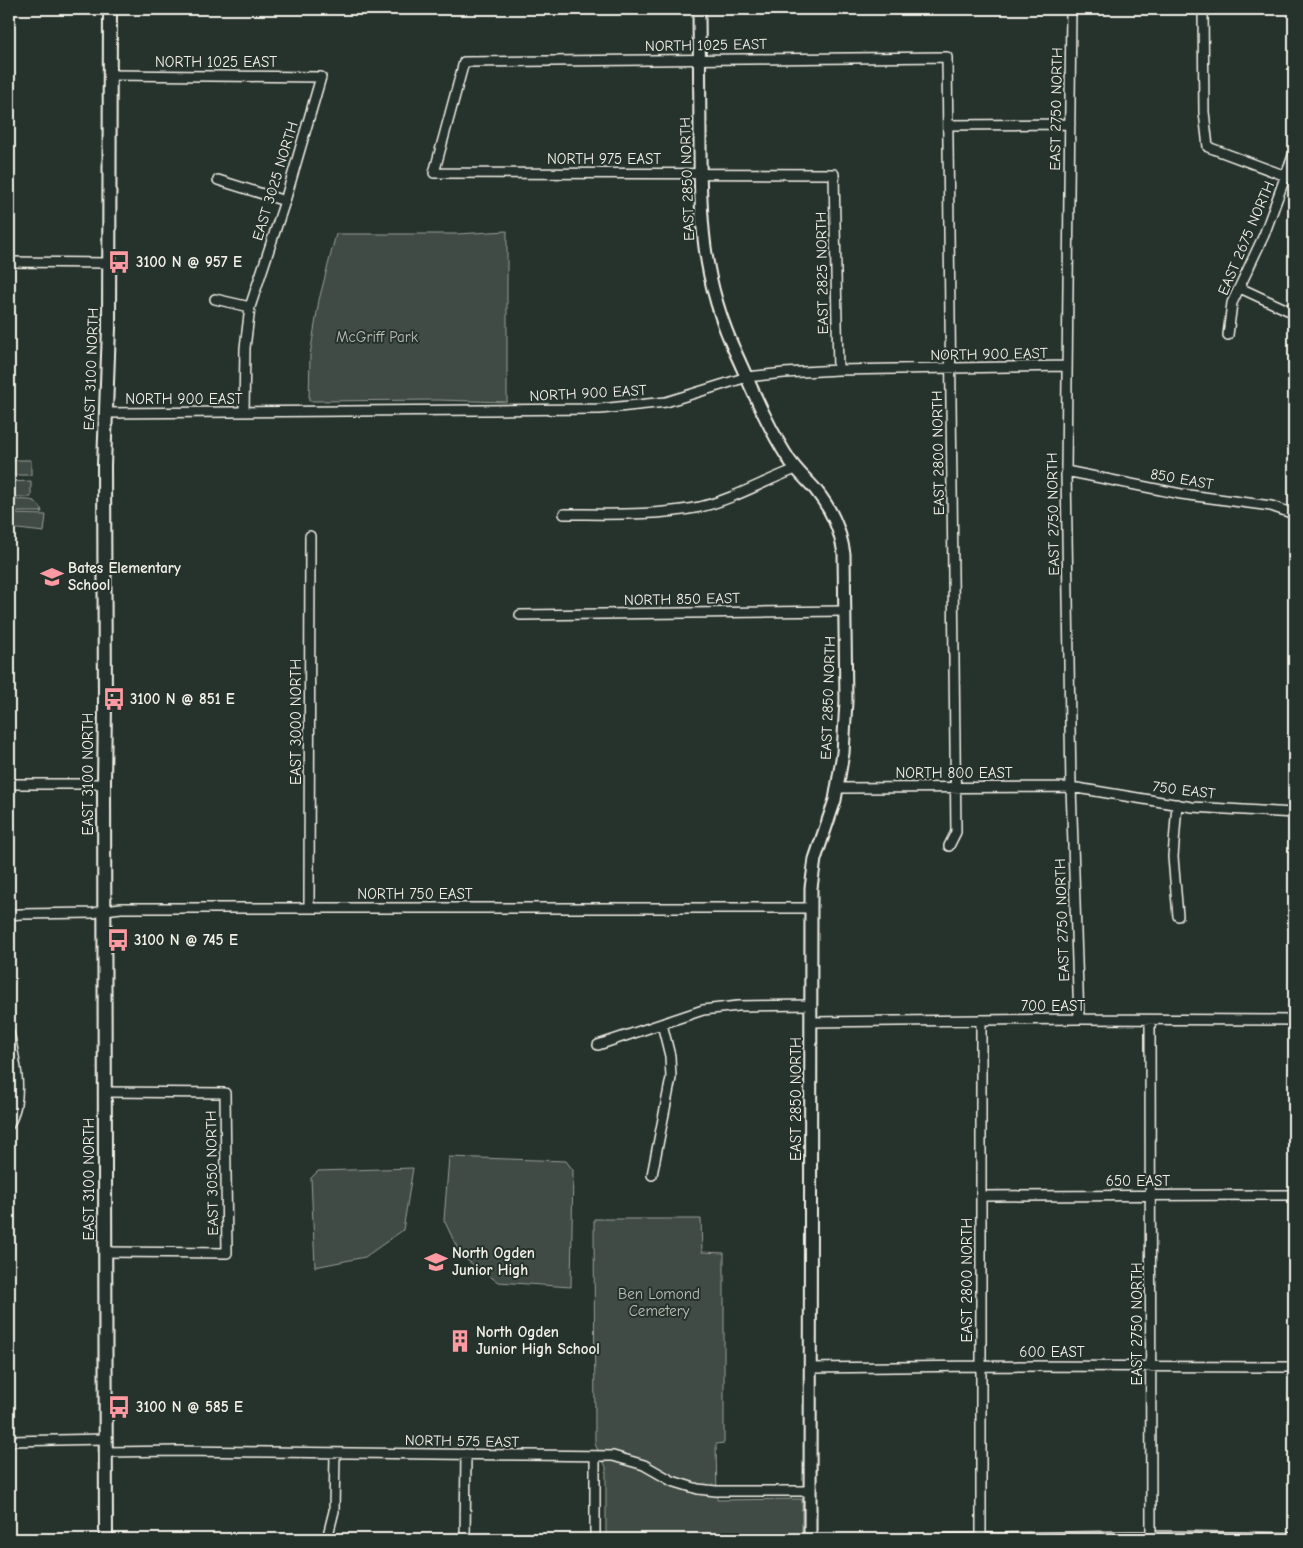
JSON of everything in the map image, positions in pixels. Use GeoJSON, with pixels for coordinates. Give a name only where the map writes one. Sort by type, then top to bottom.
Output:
{"type":"FeatureCollection","features":[{"type":"Feature","properties":{"kind":"main road","name":"EAST 3100 NORTH"},"geometry":{"type":"LineString","coordinates":[[106,1539],[104,465],[109,328],[110,9]]}},
{"type":"Feature","properties":{"kind":"street","name":"EAST 2850 NORTH"},"geometry":{"type":"LineString","coordinates":[[699,9],[702,231],[712,287],[721,318],[776,438],[796,469],[824,500],[840,531],[844,554],[846,722],[842,764],[831,815],[813,869],[811,908],[810,1539]]}},
{"type":"Feature","properties":{"kind":"street","name":"EAST 2750 NORTH"},"geometry":{"type":"LineString","coordinates":[[1071,9],[1066,472],[1071,787],[1079,1019]]}},
{"type":"Feature","properties":{"kind":"street"},"geometry":{"type":"LineString","coordinates":[[1203,9],[1204,112],[1208,147],[1290,177]]}},
{"type":"Feature","properties":{"kind":"street","name":"NORTH 1025 EAST"},"geometry":{"type":"LineString","coordinates":[[434,173],[464,62],[948,57]]}},
{"type":"Feature","properties":{"kind":"street","name":"EAST 2800 NORTH"},"geometry":{"type":"LineString","coordinates":[[948,57],[956,832],[949,846]]}},
{"type":"Feature","properties":{"kind":"street","name":"NORTH 1025 EAST"},"geometry":{"type":"LineString","coordinates":[[110,75],[321,77]]}},
{"type":"Feature","properties":{"kind":"street","name":"EAST 3025 NORTH"},"geometry":{"type":"LineString","coordinates":[[244,412],[245,348],[250,307],[285,201],[321,77]]}},
{"type":"Feature","properties":{"kind":"street"},"geometry":{"type":"LineString","coordinates":[[948,125],[1070,124]]}},
{"type":"Feature","properties":{"kind":"street","name":"EAST 2675 NORTH"},"geometry":{"type":"LineString","coordinates":[[1228,335],[1232,304],[1290,177],[1294,152]]}},
{"type":"Feature","properties":{"kind":"street","name":"NORTH 975 EAST"},"geometry":{"type":"LineString","coordinates":[[434,173],[834,174]]}},
{"type":"Feature","properties":{"kind":"street","name":"EAST 2825 NORTH"},"geometry":{"type":"LineString","coordinates":[[834,174],[838,370]]}},
{"type":"Feature","properties":{"kind":"street"},"geometry":{"type":"LineString","coordinates":[[218,180],[285,201]]}},
{"type":"Feature","properties":{"kind":"street"},"geometry":{"type":"LineString","coordinates":[[9,262],[109,263]]}},
{"type":"Feature","properties":{"kind":"street"},"geometry":{"type":"LineString","coordinates":[[1240,288],[1294,313]]}},
{"type":"Feature","properties":{"kind":"street"},"geometry":{"type":"LineString","coordinates":[[215,299],[250,307]]}},
{"type":"Feature","properties":{"kind":"street","name":"NORTH 900 EAST"},"geometry":{"type":"LineString","coordinates":[[106,413],[600,409],[666,402],[747,377],[784,373],[838,370],[1067,366]]}},
{"type":"Feature","properties":{"kind":"street"},"geometry":{"type":"LineString","coordinates":[[564,514],[654,514],[701,507],[737,496],[796,469]]}},
{"type":"Feature","properties":{"kind":"street","name":"850 EAST"},"geometry":{"type":"LineString","coordinates":[[1066,472],[1181,494],[1271,506],[1294,514]]}},
{"type":"Feature","properties":{"kind":"street","name":"EAST 3000 NORTH"},"geometry":{"type":"LineString","coordinates":[[309,908],[310,536]]}},
{"type":"Feature","properties":{"kind":"street","name":"NORTH 850 EAST"},"geometry":{"type":"LineString","coordinates":[[520,614],[845,611]]}},
{"type":"Feature","properties":{"kind":"street"},"geometry":{"type":"LineString","coordinates":[[9,784],[104,784]]}},
{"type":"Feature","properties":{"kind":"street","name":"NORTH 800 EAST"},"geometry":{"type":"LineString","coordinates":[[837,788],[1071,787]]}},
{"type":"Feature","properties":{"kind":"street","name":"750 EAST"},"geometry":{"type":"LineString","coordinates":[[1071,787],[1192,807],[1294,813]]}},
{"type":"Feature","properties":{"kind":"street"},"geometry":{"type":"LineString","coordinates":[[1177,804],[1173,857],[1178,916]]}},
{"type":"Feature","properties":{"kind":"street","name":"NORTH 750 EAST"},"geometry":{"type":"LineString","coordinates":[[9,916],[20,914],[94,913],[121,908],[811,908]]}},
{"type":"Feature","properties":{"kind":"street"},"geometry":{"type":"LineString","coordinates":[[598,1045],[703,1010],[738,1006],[810,1005]]}},
{"type":"Feature","properties":{"kind":"street","name":"700 EAST"},"geometry":{"type":"LineString","coordinates":[[811,1022],[1079,1019],[1294,1020]]}},
{"type":"Feature","properties":{"kind":"street","name":"EAST 2800 NORTH"},"geometry":{"type":"LineString","coordinates":[[980,1020],[981,1539]]}},
{"type":"Feature","properties":{"kind":"street","name":"EAST 2750 NORTH"},"geometry":{"type":"LineString","coordinates":[[1150,1020],[1151,1538]]}},
{"type":"Feature","properties":{"kind":"street"},"geometry":{"type":"LineString","coordinates":[[652,1175],[671,1078],[670,1056],[662,1024]]}},
{"type":"Feature","properties":{"kind":"street"},"geometry":{"type":"LineString","coordinates":[[9,1033],[16,1066],[18,1098],[9,1125]]}},
{"type":"Feature","properties":{"kind":"street","name":"EAST 3050 NORTH"},"geometry":{"type":"LineString","coordinates":[[105,1092],[225,1093],[227,1253],[105,1252]]}},
{"type":"Feature","properties":{"kind":"street","name":"650 EAST"},"geometry":{"type":"LineString","coordinates":[[981,1196],[1294,1195]]}},
{"type":"Feature","properties":{"kind":"street","name":"600 EAST"},"geometry":{"type":"LineString","coordinates":[[810,1368],[981,1366],[1294,1367]]}},
{"type":"Feature","properties":{"kind":"street","name":"NORTH 575 EAST"},"geometry":{"type":"LineString","coordinates":[[9,1441],[179,1451],[613,1456],[644,1465],[672,1481],[698,1489],[716,1491],[810,1491]]}},
{"type":"Feature","properties":{"kind":"street"},"geometry":{"type":"LineString","coordinates":[[326,1539],[334,1511],[334,1453]]}},
{"type":"Feature","properties":{"kind":"street"},"geometry":{"type":"LineString","coordinates":[[465,1539],[466,1454]]}},
{"type":"Feature","properties":{"kind":"street"},"geometry":{"type":"LineString","coordinates":[[595,1456],[595,1539]]}},
{"type":"Feature","properties":{"kind":"street"},"geometry":{"type":"LineString","coordinates":[[918,1539],[1294,1538]]}},
{"type":"Feature","properties":{"kind":"green space","name":"McGriff Park"},"geometry":{"type":"Polygon","coordinates":[[[507,231],[507,402],[438,400],[309,401],[310,355],[319,300],[336,234],[457,234],[507,231]]]}},
{"type":"Feature","properties":{"kind":"green space"},"geometry":{"type":"Polygon","coordinates":[[[9,460],[31,460],[31,475],[9,475],[9,460]]]}},
{"type":"Feature","properties":{"kind":"green space"},"geometry":{"type":"Polygon","coordinates":[[[31,481],[31,497],[9,497],[9,482],[31,481]]]}},
{"type":"Feature","properties":{"kind":"green space"},"geometry":{"type":"Polygon","coordinates":[[[13,500],[31,500],[38,504],[42,512],[13,512],[13,500]]]}},
{"type":"Feature","properties":{"kind":"green space"},"geometry":{"type":"Polygon","coordinates":[[[11,514],[46,515],[44,532],[9,528],[11,514]]]}},
{"type":"Feature","properties":{"kind":"green space"},"geometry":{"type":"Polygon","coordinates":[[[449,1157],[566,1161],[573,1170],[571,1287],[498,1282],[461,1256],[444,1220],[449,1157]]]}},
{"type":"Feature","properties":{"kind":"green space"},"geometry":{"type":"Polygon","coordinates":[[[413,1168],[403,1230],[365,1257],[315,1267],[311,1178],[318,1171],[413,1168]]]}},
{"type":"Feature","properties":{"kind":"green space","name":"Ben Lomond Cemetery"},"geometry":{"type":"Polygon","coordinates":[[[594,1219],[701,1219],[702,1252],[724,1253],[724,1443],[716,1444],[717,1500],[802,1499],[802,1539],[606,1539],[606,1467],[595,1444],[594,1219]]]}},
{"type":"Feature","properties":{"kind":"place","name":"3100 N @ 957 E"},"geometry":{"type":"Point","coordinates":[119,262]}},
{"type":"Feature","properties":{"kind":"place","name":"Bates Elementary School"},"geometry":{"type":"Point","coordinates":[52,577]}},
{"type":"Feature","properties":{"kind":"place","name":"3100 N @ 851 E"},"geometry":{"type":"Point","coordinates":[114,699]}},
{"type":"Feature","properties":{"kind":"place","name":"3100 N @ 745 E"},"geometry":{"type":"Point","coordinates":[118,940]}},
{"type":"Feature","properties":{"kind":"place","name":"North Ogden Junior High"},"geometry":{"type":"Point","coordinates":[436,1262]}},
{"type":"Feature","properties":{"kind":"place","name":"North Ogden Junior High School"},"geometry":{"type":"Point","coordinates":[460,1341]}},
{"type":"Feature","properties":{"kind":"place","name":"3100 N @ 585 E"},"geometry":{"type":"Point","coordinates":[119,1407]}}]}
